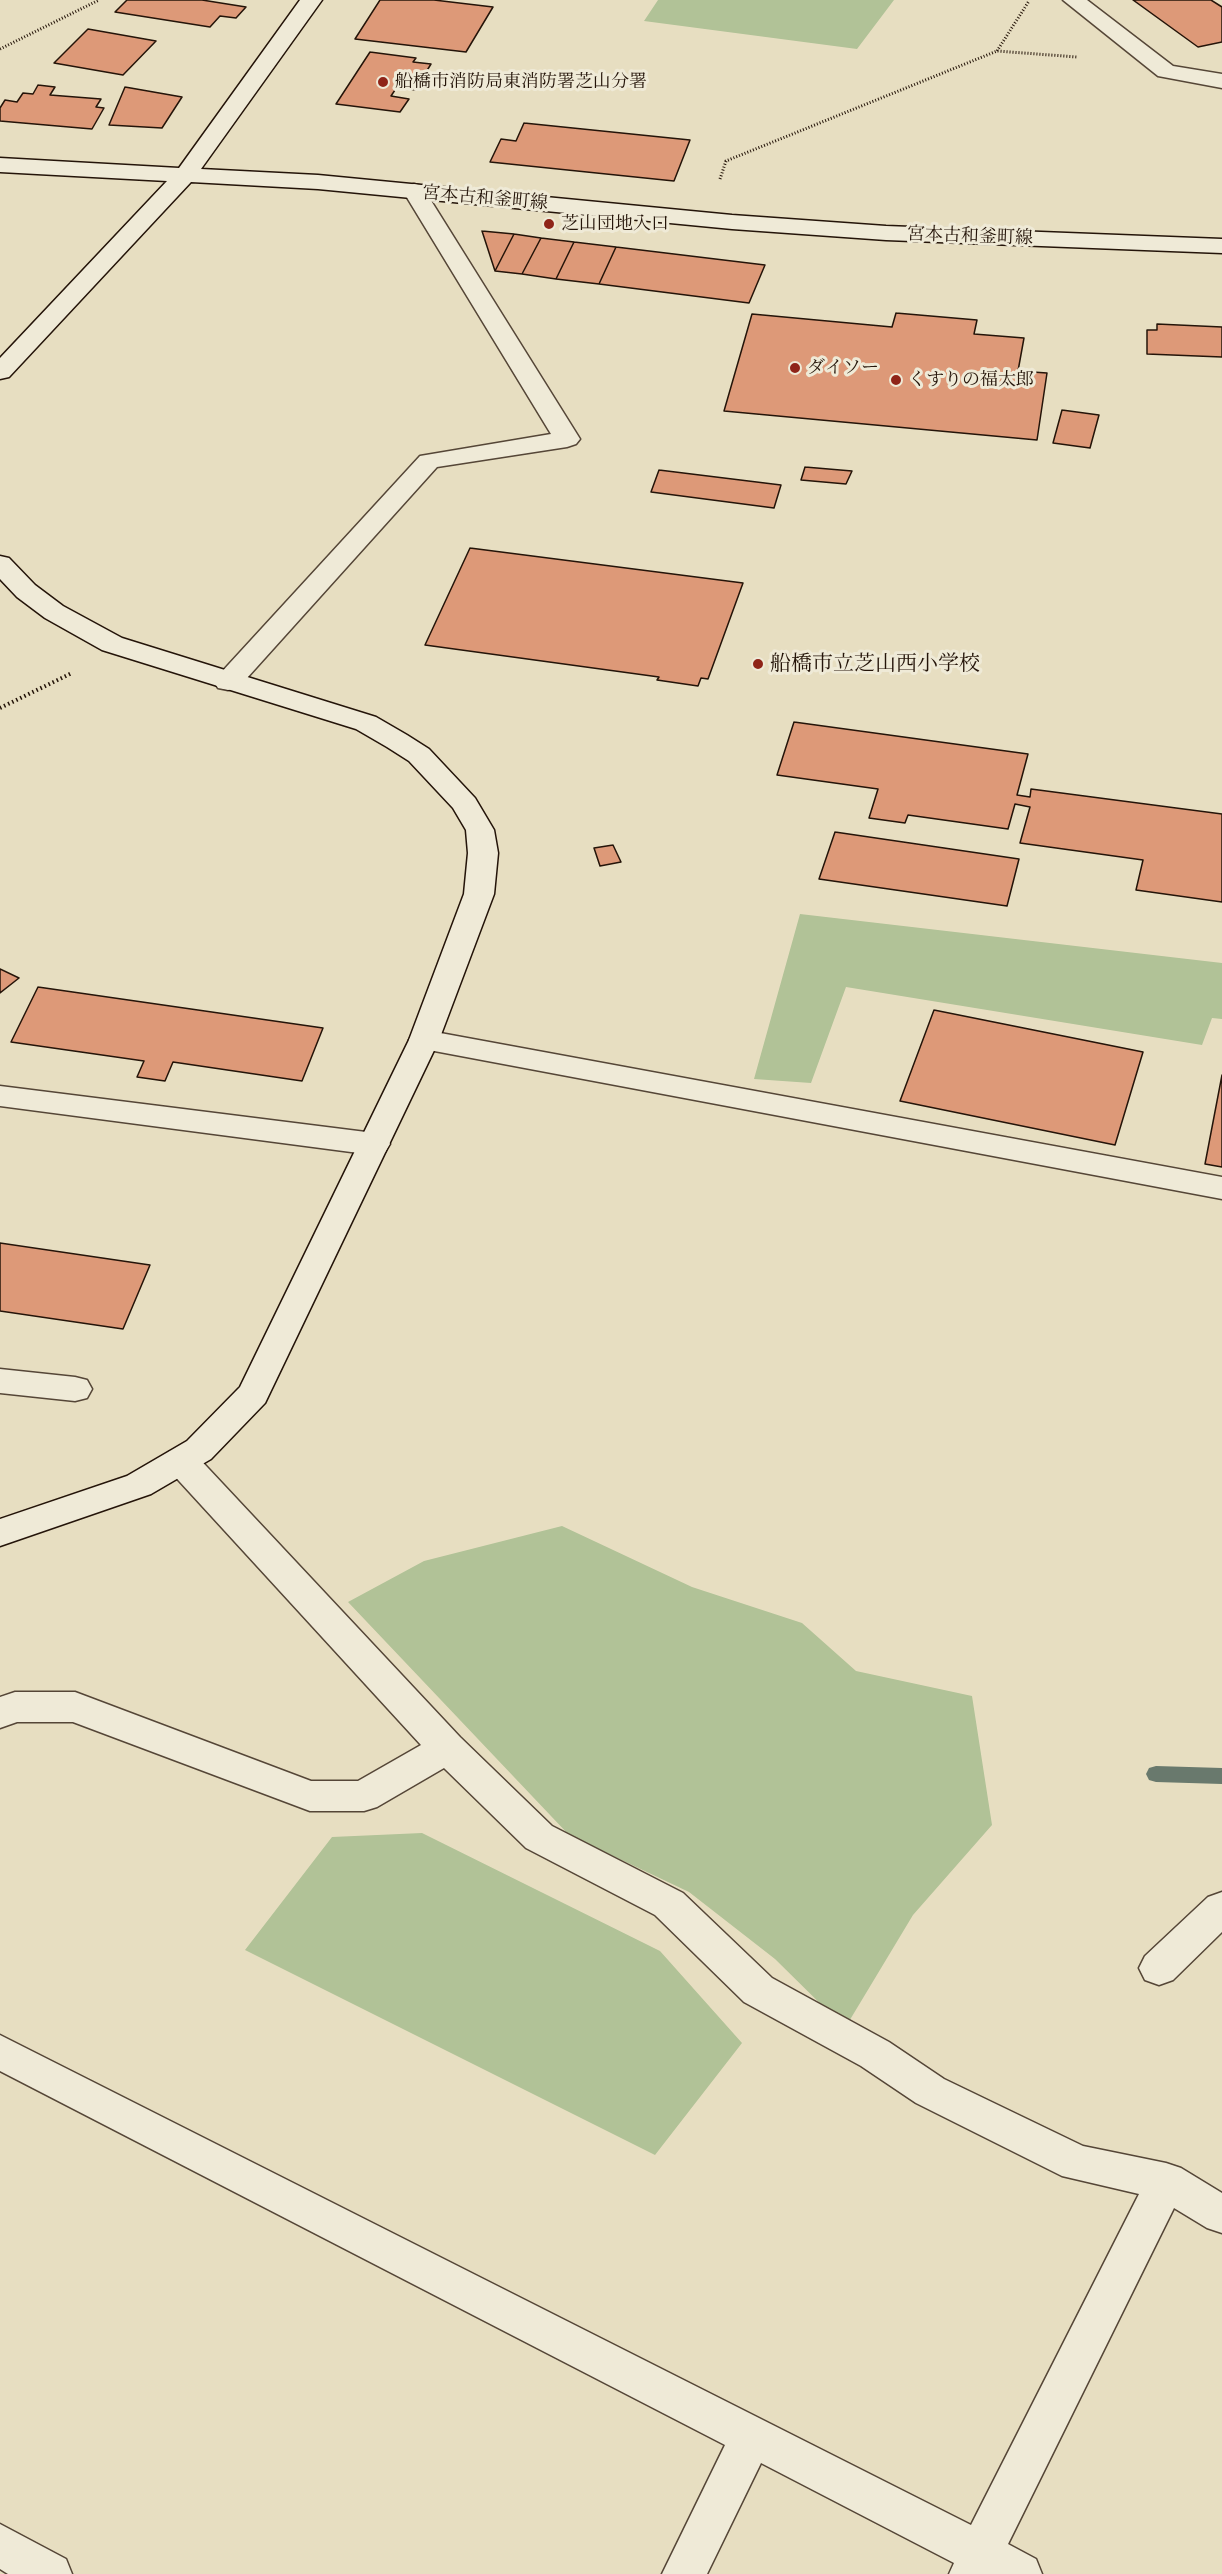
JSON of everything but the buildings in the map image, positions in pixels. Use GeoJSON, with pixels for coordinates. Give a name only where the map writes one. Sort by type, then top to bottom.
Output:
{"type":"FeatureCollection","features":[{"type":"Feature","properties":{"kind":"street"},"geometry":{"type":"LineString","coordinates":[[0,372],[187,173],[311,0]]}},
{"type":"Feature","properties":{"kind":"street"},"geometry":{"type":"LineString","coordinates":[[1074,0],[1166,71],[1222,81]]}},
{"type":"Feature","properties":{"kind":"street","name":"宮本古和釜町線"},"geometry":{"type":"LineString","coordinates":[[0,165],[187,173],[886,233],[1222,246]]}},
{"type":"Feature","properties":{"kind":"street"},"geometry":{"type":"LineString","coordinates":[[228,682],[429,461],[567,439],[414,191]]}},
{"type":"Feature","properties":{"kind":"street"},"geometry":{"type":"LineString","coordinates":[[0,564],[54,612],[112,644],[228,682],[366,723],[419,755],[465,804],[480,830],[483,853],[479,894],[424,1040],[253,1394],[199,1450],[139,1485],[0,1533]]}},
{"type":"Feature","properties":{"kind":"street"},"geometry":{"type":"LineString","coordinates":[[424,1040],[1222,1188]]}},
{"type":"Feature","properties":{"kind":"street"},"geometry":{"type":"LineString","coordinates":[[0,1096],[374,1144]]}},
{"type":"Feature","properties":{"kind":"street"},"geometry":{"type":"LineString","coordinates":[[0,1381],[75,1389]]}},
{"type":"Feature","properties":{"kind":"street"},"geometry":{"type":"LineString","coordinates":[[181,1461],[447,1748],[538,1837],[669,1904],[758,1990],[875,2054],[930,2091],[1077,2163],[1166,2181],[1222,2215]]}},
{"type":"Feature","properties":{"kind":"street"},"geometry":{"type":"LineString","coordinates":[[0,1713],[15,1707],[75,1707],[310,1796],[364,1796],[447,1748]]}},
{"type":"Feature","properties":{"kind":"street"},"geometry":{"type":"LineString","coordinates":[[1160,1968],[1222,1908]]}},
{"type":"Feature","properties":{"kind":"street"},"geometry":{"type":"LineString","coordinates":[[0,2052],[751,2438],[975,2563],[1020,2574]]}},
{"type":"Feature","properties":{"kind":"street"},"geometry":{"type":"LineString","coordinates":[[975,2563],[1166,2181]]}},
{"type":"Feature","properties":{"kind":"street"},"geometry":{"type":"LineString","coordinates":[[684,2574],[751,2438]]}},
{"type":"Feature","properties":{"kind":"street"},"geometry":{"type":"LineString","coordinates":[[0,2546],[50,2574]]}},
{"type":"Feature","properties":{"kind":"path"},"geometry":{"type":"LineString","coordinates":[[0,49],[99,0]]}},
{"type":"Feature","properties":{"kind":"path"},"geometry":{"type":"LineString","coordinates":[[997,51],[1029,0]]}},
{"type":"Feature","properties":{"kind":"path"},"geometry":{"type":"LineString","coordinates":[[720,181],[726,161],[997,51],[1155,62]]}},
{"type":"Feature","properties":{"kind":"path"},"geometry":{"type":"LineString","coordinates":[[0,708],[79,670]]}},
{"type":"Feature","properties":{"kind":"green space"},"geometry":{"type":"Polygon","coordinates":[[[658,0],[894,0],[857,49],[644,21],[658,0]]]}},
{"type":"Feature","properties":{"kind":"green space"},"geometry":{"type":"Polygon","coordinates":[[[800,914],[1222,963],[1222,1019],[1212,1018],[1202,1045],[846,987],[811,1083],[754,1079],[800,914]]]}},
{"type":"Feature","properties":{"kind":"green space"},"geometry":{"type":"Polygon","coordinates":[[[562,1526],[692,1587],[802,1623],[856,1671],[972,1696],[992,1825],[913,1915],[845,2028],[775,1959],[689,1892],[569,1835],[348,1602],[424,1561],[562,1526]]]}},
{"type":"Feature","properties":{"kind":"green space"},"geometry":{"type":"Polygon","coordinates":[[[422,1833],[660,1951],[742,2043],[655,2155],[245,1950],[332,1837],[422,1833]]]}},
{"type":"Feature","properties":{"kind":"waterway"},"geometry":{"type":"LineString","coordinates":[[1156,1774],[1222,1776]]}},
{"type":"Feature","properties":{"kind":"place","name":"船橋市消防局東消防署芝山分署"},"geometry":{"type":"Point","coordinates":[383,82]}},
{"type":"Feature","properties":{"kind":"place","name":"芝山団地入口"},"geometry":{"type":"Point","coordinates":[549,224]}},
{"type":"Feature","properties":{"kind":"place","name":"ダイソー"},"geometry":{"type":"Point","coordinates":[795,368]}},
{"type":"Feature","properties":{"kind":"place","name":"くすりの福太郎"},"geometry":{"type":"Point","coordinates":[896,380]}},
{"type":"Feature","properties":{"kind":"place","name":"船橋市立芝山西小学校"},"geometry":{"type":"Point","coordinates":[758,664]}}]}
